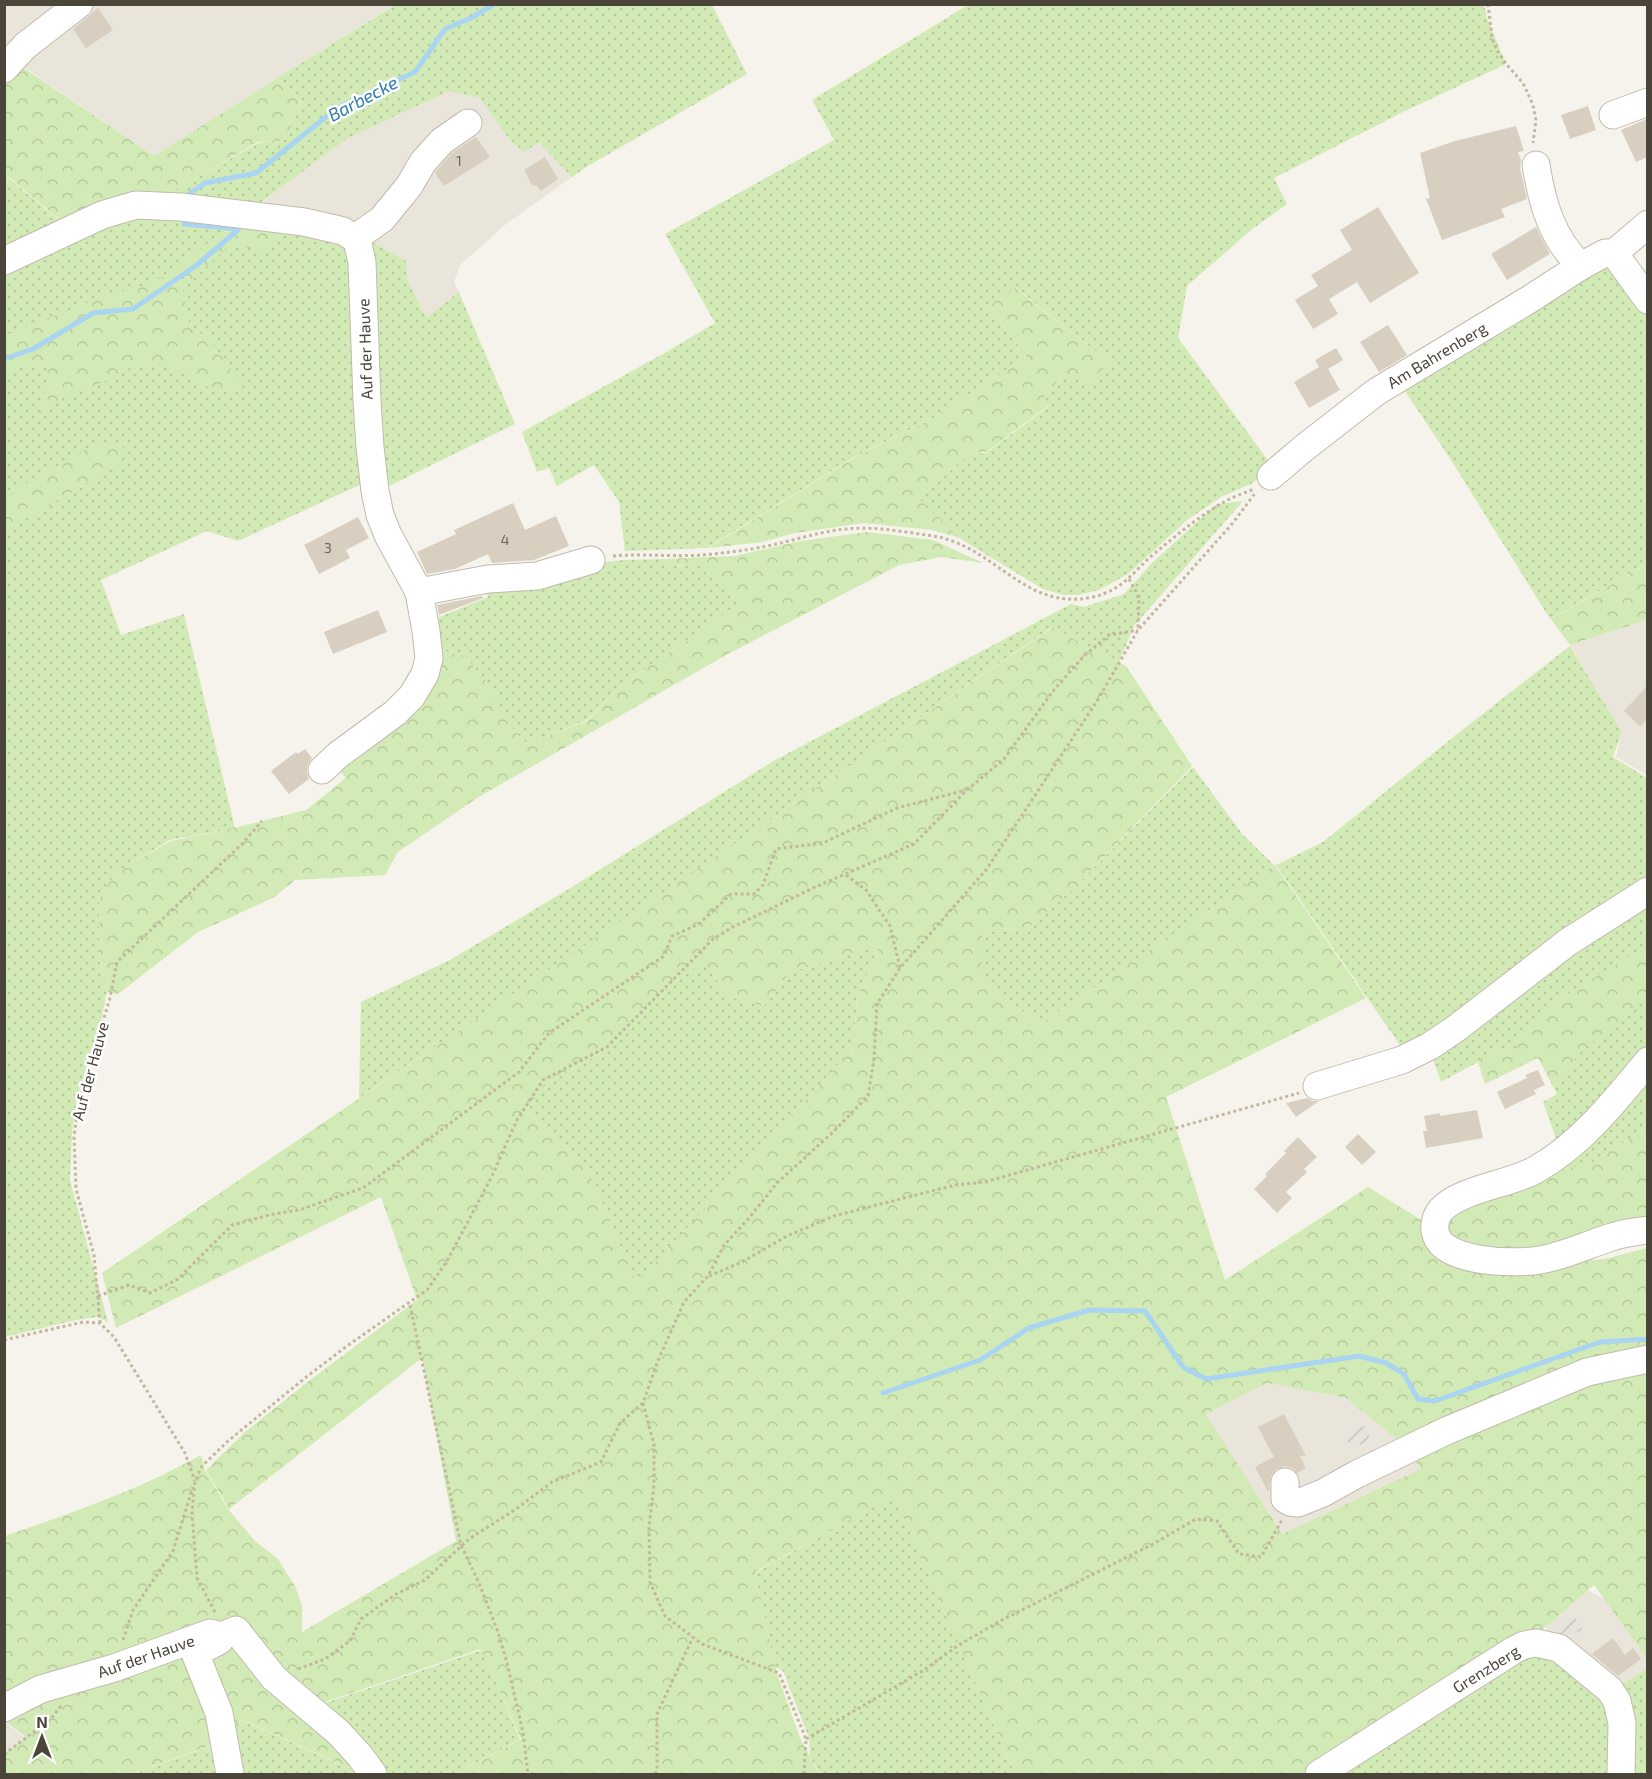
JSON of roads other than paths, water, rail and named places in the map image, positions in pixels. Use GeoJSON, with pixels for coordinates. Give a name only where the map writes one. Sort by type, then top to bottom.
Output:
{"type":"FeatureCollection","features":[{"type":"Feature","properties":{"kind":"street"},"geometry":{"type":"LineString","coordinates":[[4,69],[15,47],[79,4]]}},
{"type":"Feature","properties":{"kind":"street"},"geometry":{"type":"LineString","coordinates":[[1613,115],[1647,102]]}},
{"type":"Feature","properties":{"kind":"street"},"geometry":{"type":"LineString","coordinates":[[4,261],[102,215],[136,205],[181,207],[304,222],[332,227],[355,238],[382,219],[409,186],[423,162],[442,141],[468,123]]}},
{"type":"Feature","properties":{"kind":"street"},"geometry":{"type":"LineString","coordinates":[[1536,165],[1541,195],[1559,239],[1569,255],[1581,266]]}},
{"type":"Feature","properties":{"kind":"street","name":"Am Bahrenberg"},"geometry":{"type":"LineString","coordinates":[[1271,476],[1376,392],[1581,266],[1605,253],[1614,253],[1647,224]]}},
{"type":"Feature","properties":{"kind":"street","name":"Auf der Hauve"},"geometry":{"type":"LineString","coordinates":[[322,770],[338,755],[395,713],[412,696],[425,674],[429,658],[419,592],[388,535],[380,515],[375,491],[367,401],[362,262],[355,238]]}},
{"type":"Feature","properties":{"kind":"street"},"geometry":{"type":"LineString","coordinates":[[1614,253],[1647,300]]}},
{"type":"Feature","properties":{"kind":"street"},"geometry":{"type":"LineString","coordinates":[[419,592],[488,579],[537,576],[591,560]]}},
{"type":"Feature","properties":{"kind":"street"},"geometry":{"type":"LineString","coordinates":[[1317,1086],[1402,1060],[1430,1046],[1568,942],[1647,891]]}},
{"type":"Feature","properties":{"kind":"street"},"geometry":{"type":"LineString","coordinates":[[1647,1061],[1611,1106],[1560,1155],[1535,1171],[1454,1200],[1439,1212],[1435,1224],[1438,1239],[1453,1251],[1476,1259],[1504,1262],[1545,1259],[1612,1237],[1647,1230]]}},
{"type":"Feature","properties":{"kind":"street"},"geometry":{"type":"LineString","coordinates":[[1288,1492],[1298,1503],[1323,1493],[1446,1431],[1587,1372],[1647,1359]]}},
{"type":"Feature","properties":{"kind":"street","name":"Auf der Hauve"},"geometry":{"type":"LineString","coordinates":[[4,1708],[41,1689],[114,1668],[210,1633],[229,1633]]}},
{"type":"Feature","properties":{"kind":"street"},"geometry":{"type":"LineString","coordinates":[[230,1774],[219,1713],[195,1653],[219,1641],[229,1633],[274,1678],[339,1733],[373,1774]]}},
{"type":"Feature","properties":{"kind":"street","name":"Grenzberg"},"geometry":{"type":"LineString","coordinates":[[1319,1774],[1514,1650],[1536,1643],[1558,1648],[1610,1690],[1617,1701],[1622,1723],[1621,1774]]}},
{"type":"Feature","properties":{"kind":"waterway","name":"Barbecke"},"geometry":{"type":"LineString","coordinates":[[189,194],[205,183],[256,173],[337,108],[415,72],[445,29],[473,17],[494,4]]}},
{"type":"Feature","properties":{"kind":"waterway","name":"Barbecke"},"geometry":{"type":"LineString","coordinates":[[4,359],[33,349],[93,313],[133,309],[197,265],[239,229],[184,224]]}},
{"type":"Feature","properties":{"kind":"waterway"},"geometry":{"type":"LineString","coordinates":[[883,1393],[980,1360],[1029,1328],[1089,1310],[1145,1311],[1183,1367],[1206,1379],[1359,1356],[1386,1363],[1404,1374],[1418,1399],[1435,1401],[1600,1342],[1648,1339]]}}]}
